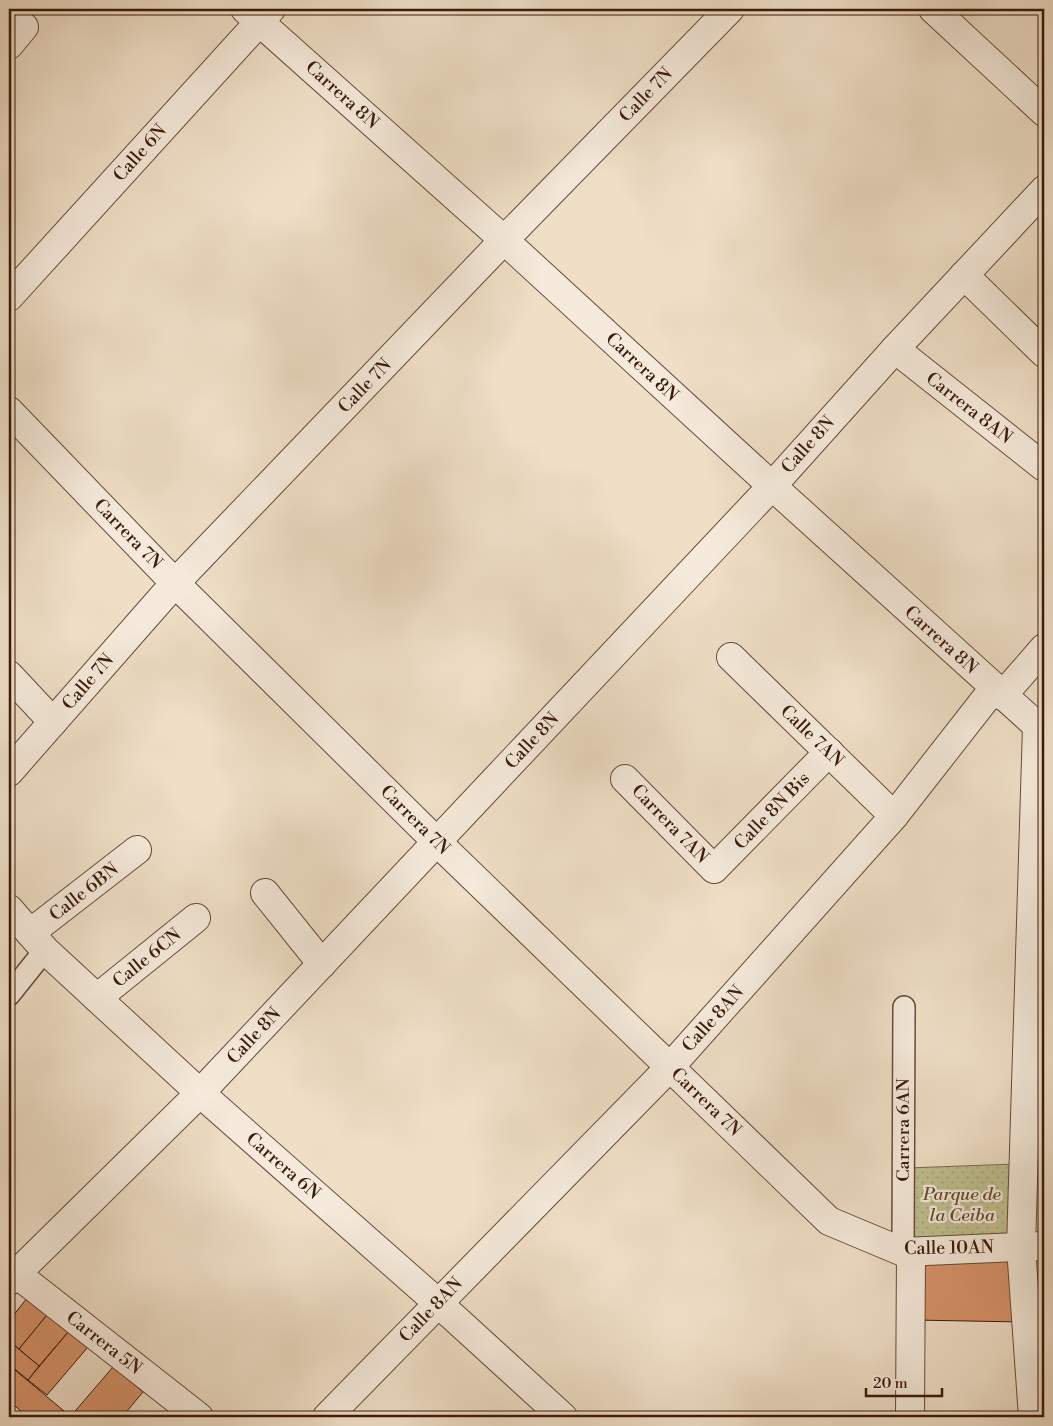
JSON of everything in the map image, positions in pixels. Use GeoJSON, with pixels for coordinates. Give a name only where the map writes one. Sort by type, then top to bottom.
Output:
{"type":"FeatureCollection","features":[{"type":"Feature","properties":{"kind":"street","name":"Calle 7N"},"geometry":{"type":"LineString","coordinates":[[9,772],[175,583],[504,240],[730,9]]}},
{"type":"Feature","properties":{"kind":"street"},"geometry":{"type":"LineString","coordinates":[[933,9],[1044,112]]}},
{"type":"Feature","properties":{"kind":"street","name":"Carrera 8N"},"geometry":{"type":"LineString","coordinates":[[259,13],[772,486],[1041,730]]}},
{"type":"Feature","properties":{"kind":"street","name":"Calle 6N"},"geometry":{"type":"LineString","coordinates":[[9,297],[259,13]]}},
{"type":"Feature","properties":{"kind":"street","name":"Calle 8N"},"geometry":{"type":"LineString","coordinates":[[11,1275],[200,1093],[772,486],[895,349],[1044,190]]}},
{"type":"Feature","properties":{"kind":"street"},"geometry":{"type":"LineString","coordinates":[[964,275],[1044,353]]}},
{"type":"Feature","properties":{"kind":"street","name":"Carrera 8AN"},"geometry":{"type":"LineString","coordinates":[[895,349],[1044,467]]}},
{"type":"Feature","properties":{"kind":"street","name":"Carrera 7N"},"geometry":{"type":"LineString","coordinates":[[9,411],[175,583],[436,842],[829,1221]]}},
{"type":"Feature","properties":{"kind":"street","name":"Calle 8AN"},"geometry":{"type":"LineString","coordinates":[[327,1417],[670,1067],[894,816],[998,692],[1044,648]]}},
{"type":"Feature","properties":{"kind":"street","name":"Calle 7AN"},"geometry":{"type":"LineString","coordinates":[[731,656],[894,816]]}},
{"type":"Feature","properties":{"kind":"street"},"geometry":{"type":"LineString","coordinates":[[9,675],[53,722]]}},
{"type":"Feature","properties":{"kind":"street"},"geometry":{"type":"LineString","coordinates":[[1033,1417],[1038,1379],[1033,1246],[1041,730]]}},
{"type":"Feature","properties":{"kind":"street","name":"Calle 8N Bis"},"geometry":{"type":"LineString","coordinates":[[714,869],[829,752]]}},
{"type":"Feature","properties":{"kind":"street","name":"Carrera 7AN"},"geometry":{"type":"LineString","coordinates":[[625,778],[714,869]]}},
{"type":"Feature","properties":{"kind":"street","name":"Calle 6BN"},"geometry":{"type":"LineString","coordinates":[[38,942],[137,850]]}},
{"type":"Feature","properties":{"kind":"street"},"geometry":{"type":"LineString","coordinates":[[265,893],[322,964]]}},
{"type":"Feature","properties":{"kind":"street","name":"Carrera 6N"},"geometry":{"type":"LineString","coordinates":[[9,909],[38,942],[200,1093],[438,1303],[561,1417]]}},
{"type":"Feature","properties":{"kind":"street","name":"Calle 6CN"},"geometry":{"type":"LineString","coordinates":[[97,998],[196,918]]}},
{"type":"Feature","properties":{"kind":"street"},"geometry":{"type":"LineString","coordinates":[[9,995],[38,942]]}},
{"type":"Feature","properties":{"kind":"street","name":"Carrera 6AN"},"geometry":{"type":"LineString","coordinates":[[904,1007],[910,1417]]}},
{"type":"Feature","properties":{"kind":"street","name":"Calle 10AN"},"geometry":{"type":"LineString","coordinates":[[829,1221],[907,1252],[1033,1246]]}},
{"type":"Feature","properties":{"kind":"street","name":"Carrera 5N"},"geometry":{"type":"LineString","coordinates":[[11,1275],[199,1417]]}},
{"type":"Feature","properties":{"kind":"green space","name":"Parque de la Ceiba"},"geometry":{"type":"Polygon","coordinates":[[[1016,1164],[1014,1241],[910,1244],[907,1168],[1016,1164]]]}},
{"type":"Feature","properties":{"kind":"building"},"geometry":{"type":"Polygon","coordinates":[[[1016,1254],[1022,1322],[914,1320],[917,1257],[1016,1254]]]}},
{"type":"Feature","properties":{"kind":"building"},"geometry":{"type":"Polygon","coordinates":[[[27,1298],[47,1315],[19,1349],[9,1341],[9,1321],[27,1298]]]}},
{"type":"Feature","properties":{"kind":"building"},"geometry":{"type":"Polygon","coordinates":[[[47,1315],[69,1331],[39,1366],[19,1349],[47,1315]]]}},
{"type":"Feature","properties":{"kind":"building"},"geometry":{"type":"Polygon","coordinates":[[[69,1331],[88,1347],[47,1395],[28,1380],[69,1331]]]}},
{"type":"Feature","properties":{"kind":"building"},"geometry":{"type":"Polygon","coordinates":[[[9,1341],[39,1366],[28,1380],[9,1364],[9,1341]]]}},
{"type":"Feature","properties":{"kind":"building"},"geometry":{"type":"Polygon","coordinates":[[[9,1365],[70,1416],[28,1417],[9,1401],[9,1365]]]}},
{"type":"Feature","properties":{"kind":"building"},"geometry":{"type":"Polygon","coordinates":[[[113,1367],[143,1392],[122,1417],[70,1417],[113,1367]]]}}]}
